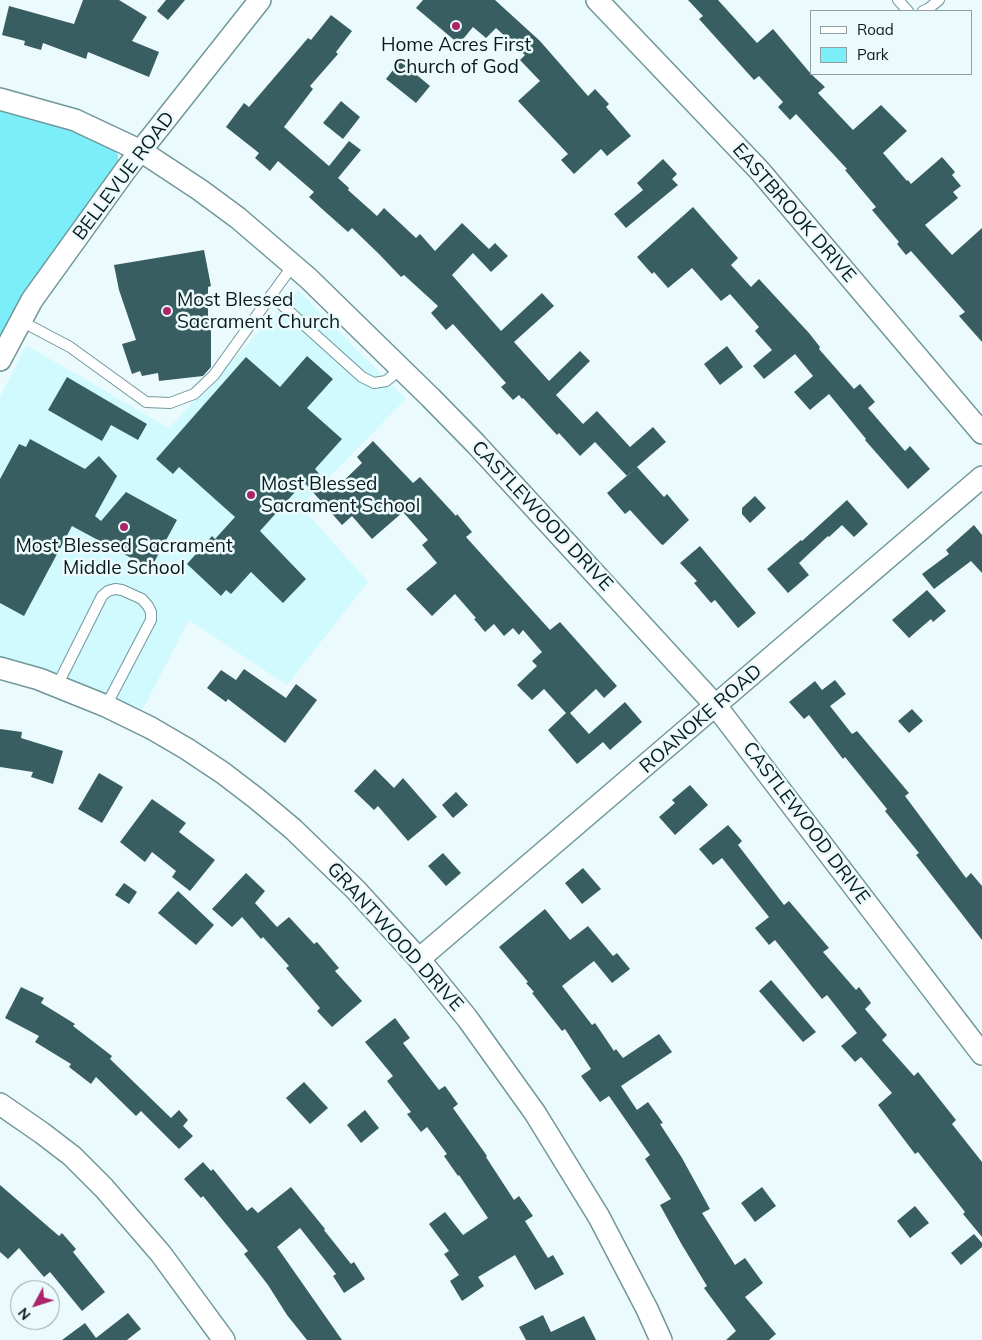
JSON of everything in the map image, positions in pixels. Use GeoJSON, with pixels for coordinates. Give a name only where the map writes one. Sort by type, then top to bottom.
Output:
{"type":"FeatureCollection","features":[{"type":"Feature","properties":{"kind":"street","name":"BELLEVUE ROAD"},"geometry":{"type":"LineString","coordinates":[[0,360],[38,292],[127,168],[260,0]]}},
{"type":"Feature","properties":{"kind":"street","name":"EASTBROOK DRIVE"},"geometry":{"type":"LineString","coordinates":[[597,0],[759,170],[982,433]]}},
{"type":"Feature","properties":{"kind":"street","name":"CASTLEWOOD DRIVE"},"geometry":{"type":"LineString","coordinates":[[0,99],[74,120],[142,151],[200,190],[238,218],[293,265],[401,369],[489,458],[716,706],[982,1054]]}},
{"type":"Feature","properties":{"kind":"street","name":"ROANOKE ROAD"},"geometry":{"type":"LineString","coordinates":[[419,959],[982,477]]}},
{"type":"Feature","properties":{"kind":"street","name":"GRANTWOOD DRIVE"},"geometry":{"type":"LineString","coordinates":[[0,668],[57,686],[106,706],[151,728],[187,749],[257,799],[328,861],[419,959],[478,1033],[558,1148],[600,1217],[661,1340]]}},
{"type":"Feature","properties":{"kind":"street"},"geometry":{"type":"LineString","coordinates":[[0,1104],[72,1156],[104,1188],[161,1254],[224,1340]]}},
{"type":"Feature","properties":{"kind":"lane"},"geometry":{"type":"LineString","coordinates":[[898,0],[907,10]]}},
{"type":"Feature","properties":{"kind":"lane"},"geometry":{"type":"LineString","coordinates":[[926,10],[939,0]]}},
{"type":"Feature","properties":{"kind":"lane"},"geometry":{"type":"LineString","coordinates":[[21,321],[70,347],[146,402],[170,403],[194,394],[214,375],[293,265]]}},
{"type":"Feature","properties":{"kind":"lane"},"geometry":{"type":"LineString","coordinates":[[271,296],[362,377],[374,383],[386,381],[401,369]]}},
{"type":"Feature","properties":{"kind":"lane"},"geometry":{"type":"LineString","coordinates":[[57,686],[102,596],[108,591],[122,590],[142,599],[151,612],[151,620],[106,706]]}},
{"type":"Feature","properties":{"kind":"shaded area"},"geometry":{"type":"Polygon","coordinates":[[[298,290],[406,399],[301,506],[368,582],[287,685],[189,620],[143,709],[0,662],[0,397],[26,345],[169,428],[298,290]]]}},
{"type":"Feature","properties":{"kind":"green space"},"geometry":{"type":"Polygon","coordinates":[[[0,107],[71,127],[110,145],[118,155],[118,164],[0,342],[0,107]]]}},
{"type":"Feature","properties":{"kind":"building"},"geometry":{"type":"Polygon","coordinates":[[[83,0],[119,0],[147,17],[132,41],[159,52],[149,77],[88,52],[86,59],[43,43],[41,50],[24,45],[25,41],[2,35],[9,6],[74,24],[83,0]]]}},
{"type":"Feature","properties":{"kind":"building"},"geometry":{"type":"Polygon","coordinates":[[[166,0],[185,0],[168,20],[157,11],[166,0]]]}},
{"type":"Feature","properties":{"kind":"building"},"geometry":{"type":"Polygon","coordinates":[[[423,0],[495,0],[540,41],[588,96],[595,89],[609,104],[606,107],[631,136],[607,156],[601,149],[574,174],[561,160],[568,154],[518,101],[540,81],[520,60],[525,55],[496,28],[486,38],[473,27],[459,44],[416,8],[423,0]]]}},
{"type":"Feature","properties":{"kind":"building"},"geometry":{"type":"Polygon","coordinates":[[[688,0],[718,0],[757,43],[773,29],[810,75],[825,87],[818,93],[853,130],[881,105],[907,131],[883,153],[911,184],[942,157],[955,172],[952,175],[961,186],[953,192],[958,198],[925,225],[952,255],[982,228],[982,342],[959,316],[965,312],[911,251],[906,255],[897,244],[899,242],[872,210],[876,207],[845,170],[847,169],[796,114],[790,120],[778,107],[783,102],[759,76],[754,80],[699,19],[703,16],[688,0]]]}},
{"type":"Feature","properties":{"kind":"building"},"geometry":{"type":"Polygon","coordinates":[[[331,15],[352,31],[336,52],[338,54],[310,86],[313,89],[284,127],[329,166],[349,141],[361,150],[338,178],[349,188],[348,190],[377,216],[384,208],[416,238],[420,234],[435,251],[462,223],[489,249],[495,243],[508,256],[491,272],[473,253],[452,275],[501,331],[542,293],[554,306],[514,342],[549,381],[580,351],[590,361],[556,395],[583,424],[597,411],[630,447],[653,427],[666,442],[637,467],[664,497],[667,494],[689,520],[663,545],[630,510],[625,514],[607,493],[627,476],[595,442],[580,456],[559,433],[557,435],[523,398],[519,395],[513,400],[501,387],[506,383],[453,324],[446,330],[431,313],[438,306],[404,275],[401,277],[352,228],[348,232],[321,208],[309,197],[314,192],[278,161],[270,171],[255,158],[259,153],[226,127],[244,103],[249,107],[308,38],[311,40],[331,15]]]}},
{"type":"Feature","properties":{"kind":"building"},"geometry":{"type":"Polygon","coordinates":[[[400,61],[430,86],[416,103],[386,79],[400,61]]]}},
{"type":"Feature","properties":{"kind":"building"},"geometry":{"type":"Polygon","coordinates":[[[341,101],[360,117],[343,139],[323,123],[341,101]]]}},
{"type":"Feature","properties":{"kind":"building"},"geometry":{"type":"Polygon","coordinates":[[[663,159],[677,174],[672,179],[678,185],[626,228],[614,214],[643,190],[637,183],[663,159]]]}},
{"type":"Feature","properties":{"kind":"building"},"geometry":{"type":"Polygon","coordinates":[[[693,207],[738,258],[731,265],[751,287],[759,279],[809,333],[820,347],[819,349],[854,389],[860,384],[875,402],[868,408],[905,451],[910,446],[930,469],[908,489],[865,440],[829,394],[810,410],[794,392],[813,376],[795,354],[764,379],[753,366],[772,350],[755,331],[759,327],[730,294],[721,301],[692,268],[668,288],[637,257],[693,207]]]}},
{"type":"Feature","properties":{"kind":"building","name":"Most Blessed Sacrament Church"},"geometry":{"type":"Polygon","coordinates":[[[204,250],[211,286],[208,287],[208,327],[211,327],[211,367],[203,376],[159,381],[158,373],[142,376],[140,371],[132,374],[122,344],[136,340],[119,290],[114,265],[204,250]]]}},
{"type":"Feature","properties":{"kind":"building"},"geometry":{"type":"Polygon","coordinates":[[[727,346],[743,367],[720,385],[704,364],[727,346]]]}},
{"type":"Feature","properties":{"kind":"building"},"geometry":{"type":"Polygon","coordinates":[[[307,356],[333,379],[307,408],[342,439],[315,469],[334,490],[362,463],[357,457],[373,441],[413,483],[420,477],[456,516],[457,514],[472,532],[466,537],[550,630],[560,622],[617,686],[604,698],[596,689],[570,713],[589,734],[625,702],[642,722],[610,750],[603,742],[577,764],[548,730],[566,713],[544,689],[532,700],[517,685],[537,666],[532,661],[542,652],[523,630],[519,635],[513,628],[504,636],[494,624],[485,632],[474,619],[476,618],[455,594],[432,616],[406,589],[437,563],[422,545],[428,540],[403,512],[372,539],[352,516],[342,525],[304,482],[260,531],[306,579],[283,603],[251,572],[231,594],[226,590],[221,596],[187,564],[212,536],[215,539],[235,517],[179,467],[173,474],[156,459],[246,357],[280,387],[307,356]]]}},
{"type":"Feature","properties":{"kind":"building"},"geometry":{"type":"Polygon","coordinates":[[[67,377],[147,424],[138,440],[111,425],[102,441],[48,410],[67,377]]]}},
{"type":"Feature","properties":{"kind":"building","name":"Most Blessed Sacrament Middle School"},"geometry":{"type":"Polygon","coordinates":[[[30,439],[85,469],[99,456],[117,476],[95,516],[101,521],[126,492],[177,520],[152,566],[146,566],[72,526],[24,616],[0,603],[0,479],[19,444],[26,447],[30,439]]]}},
{"type":"Feature","properties":{"kind":"building"},"geometry":{"type":"Polygon","coordinates":[[[755,496],[766,508],[750,523],[742,514],[742,508],[755,496]]]}},
{"type":"Feature","properties":{"kind":"building"},"geometry":{"type":"Polygon","coordinates":[[[847,500],[868,524],[854,537],[842,525],[828,536],[799,563],[809,575],[788,593],[767,569],[802,541],[847,500]]]}},
{"type":"Feature","properties":{"kind":"building"},"geometry":{"type":"Polygon","coordinates":[[[974,525],[982,535],[982,573],[971,561],[934,589],[922,574],[949,554],[946,550],[974,525]]]}},
{"type":"Feature","properties":{"kind":"building"},"geometry":{"type":"Polygon","coordinates":[[[700,546],[756,613],[738,628],[715,600],[711,603],[694,583],[697,581],[680,563],[700,546]]]}},
{"type":"Feature","properties":{"kind":"building"},"geometry":{"type":"Polygon","coordinates":[[[927,590],[946,611],[933,622],[931,619],[909,638],[892,620],[927,590]]]}},
{"type":"Feature","properties":{"kind":"building"},"geometry":{"type":"Polygon","coordinates":[[[244,669],[286,698],[296,684],[317,700],[285,743],[228,699],[226,702],[207,688],[221,670],[236,680],[244,669]]]}},
{"type":"Feature","properties":{"kind":"building"},"geometry":{"type":"Polygon","coordinates":[[[835,680],[846,694],[830,706],[852,734],[857,731],[909,793],[905,796],[966,878],[971,873],[982,886],[982,940],[916,855],[919,853],[885,811],[887,809],[845,757],[843,759],[809,715],[804,719],[789,702],[815,681],[822,690],[835,680]]]}},
{"type":"Feature","properties":{"kind":"building"},"geometry":{"type":"Polygon","coordinates":[[[912,709],[923,721],[909,733],[898,721],[912,709]]]}},
{"type":"Feature","properties":{"kind":"building"},"geometry":{"type":"Polygon","coordinates":[[[0,729],[22,732],[21,738],[63,751],[53,784],[31,777],[33,772],[0,767],[0,729]]]}},
{"type":"Feature","properties":{"kind":"building"},"geometry":{"type":"Polygon","coordinates":[[[375,769],[394,788],[403,778],[437,817],[408,841],[378,806],[374,810],[354,791],[375,769]]]}},
{"type":"Feature","properties":{"kind":"building"},"geometry":{"type":"Polygon","coordinates":[[[99,773],[123,787],[102,823],[78,809],[99,773]]]}},
{"type":"Feature","properties":{"kind":"building"},"geometry":{"type":"Polygon","coordinates":[[[690,785],[708,805],[675,835],[659,817],[675,803],[672,800],[690,785]]]}},
{"type":"Feature","properties":{"kind":"building"},"geometry":{"type":"Polygon","coordinates":[[[456,792],[468,805],[453,818],[442,805],[456,792]]]}},
{"type":"Feature","properties":{"kind":"building"},"geometry":{"type":"Polygon","coordinates":[[[152,799],[186,823],[179,832],[215,860],[190,891],[172,877],[176,871],[152,852],[145,862],[120,842],[152,799]]]}},
{"type":"Feature","properties":{"kind":"building"},"geometry":{"type":"Polygon","coordinates":[[[728,825],[742,841],[738,845],[784,905],[789,901],[829,948],[823,952],[856,990],[859,987],[871,1003],[865,1009],[887,1035],[882,1040],[914,1076],[918,1072],[956,1120],[952,1124],[982,1162],[982,1237],[918,1152],[915,1154],[878,1105],[892,1093],[861,1057],[855,1062],[841,1046],[857,1033],[827,995],[822,999],[775,940],[769,945],[755,928],[769,917],[722,858],[713,865],[699,849],[728,825]]]}},
{"type":"Feature","properties":{"kind":"building"},"geometry":{"type":"Polygon","coordinates":[[[443,853],[461,873],[446,886],[428,866],[443,853]]]}},
{"type":"Feature","properties":{"kind":"building"},"geometry":{"type":"Polygon","coordinates":[[[583,868],[601,889],[582,904],[565,883],[583,868]]]}},
{"type":"Feature","properties":{"kind":"building"},"geometry":{"type":"Polygon","coordinates":[[[246,873],[265,891],[255,903],[277,927],[289,917],[314,944],[317,942],[339,968],[335,971],[362,1001],[332,1027],[317,1011],[320,1008],[286,968],[289,966],[263,937],[261,939],[242,917],[232,927],[212,909],[246,873]]]}},
{"type":"Feature","properties":{"kind":"building"},"geometry":{"type":"Polygon","coordinates":[[[124,883],[137,892],[129,904],[115,895],[124,883]]]}},
{"type":"Feature","properties":{"kind":"building"},"geometry":{"type":"Polygon","coordinates":[[[178,891],[214,925],[196,945],[158,913],[178,891]]]}},
{"type":"Feature","properties":{"kind":"building"},"geometry":{"type":"Polygon","coordinates":[[[545,909],[570,940],[588,926],[613,956],[617,953],[630,969],[612,983],[594,961],[562,986],[592,1025],[595,1023],[614,1051],[616,1049],[623,1058],[659,1034],[672,1052],[621,1086],[637,1110],[648,1102],[663,1123],[660,1124],[682,1158],[710,1209],[702,1213],[735,1265],[745,1258],[763,1283],[745,1297],[776,1334],[769,1340],[726,1340],[736,1331],[704,1288],[707,1286],[660,1205],[671,1199],[645,1159],[650,1155],[609,1096],[600,1102],[581,1076],[591,1069],[565,1029],[562,1031],[532,993],[534,992],[526,983],[528,982],[499,947],[545,909]]]}},
{"type":"Feature","properties":{"kind":"building"},"geometry":{"type":"Polygon","coordinates":[[[771,980],[816,1032],[803,1042],[759,991],[771,980]]]}},
{"type":"Feature","properties":{"kind":"building"},"geometry":{"type":"Polygon","coordinates":[[[21,987],[44,998],[41,1003],[75,1024],[73,1026],[112,1056],[110,1059],[171,1118],[179,1110],[188,1120],[183,1126],[193,1136],[179,1149],[141,1111],[136,1116],[96,1077],[91,1084],[69,1067],[71,1064],[35,1042],[39,1036],[5,1018],[21,987]]]}},
{"type":"Feature","properties":{"kind":"building"},"geometry":{"type":"Polygon","coordinates":[[[395,1018],[410,1038],[403,1043],[439,1090],[445,1086],[458,1104],[453,1108],[487,1156],[514,1200],[519,1196],[533,1216],[525,1221],[548,1258],[553,1255],[564,1274],[535,1290],[515,1255],[478,1277],[484,1286],[462,1301],[450,1281],[459,1275],[444,1254],[449,1251],[429,1224],[445,1212],[463,1235],[488,1218],[444,1156],[447,1154],[427,1127],[421,1132],[407,1114],[411,1112],[387,1081],[393,1076],[365,1042],[395,1018]]]}},
{"type":"Feature","properties":{"kind":"building"},"geometry":{"type":"Polygon","coordinates":[[[304,1082],[328,1108],[310,1124],[286,1098],[304,1082]]]}},
{"type":"Feature","properties":{"kind":"building"},"geometry":{"type":"Polygon","coordinates":[[[365,1110],[379,1128],[361,1143],[347,1125],[365,1110]]]}},
{"type":"Feature","properties":{"kind":"building"},"geometry":{"type":"Polygon","coordinates":[[[203,1162],[211,1171],[213,1169],[247,1211],[252,1207],[258,1213],[291,1187],[351,1264],[354,1262],[365,1279],[344,1293],[333,1276],[336,1274],[300,1228],[277,1247],[342,1340],[307,1340],[287,1315],[268,1285],[244,1254],[248,1251],[203,1196],[201,1198],[184,1179],[203,1162]]]}},
{"type":"Feature","properties":{"kind":"building"},"geometry":{"type":"Polygon","coordinates":[[[0,1185],[59,1236],[62,1233],[76,1249],[73,1252],[105,1292],[82,1311],[60,1284],[60,1280],[57,1280],[50,1272],[44,1277],[19,1248],[8,1259],[0,1252],[0,1185]]]}},
{"type":"Feature","properties":{"kind":"building"},"geometry":{"type":"Polygon","coordinates":[[[762,1187],[776,1206],[755,1222],[741,1203],[762,1187]]]}},
{"type":"Feature","properties":{"kind":"building"},"geometry":{"type":"Polygon","coordinates":[[[915,1206],[929,1223],[910,1238],[897,1221],[915,1206]]]}},
{"type":"Feature","properties":{"kind":"building"},"geometry":{"type":"Polygon","coordinates":[[[974,1234],[982,1243],[982,1247],[961,1265],[951,1253],[974,1234]]]}},
{"type":"Feature","properties":{"kind":"building"},"geometry":{"type":"Polygon","coordinates":[[[128,1313],[141,1329],[127,1340],[62,1340],[85,1323],[96,1338],[128,1313]]]}},
{"type":"Feature","properties":{"kind":"building"},"geometry":{"type":"Polygon","coordinates":[[[543,1315],[551,1332],[584,1316],[596,1340],[526,1340],[519,1327],[543,1315]]]}},
{"type":"Feature","properties":{"kind":"place","name":"Home Acres First Church of God"},"geometry":{"type":"Point","coordinates":[456,26]}},
{"type":"Feature","properties":{"kind":"place","name":"Most Blessed Sacrament Church"},"geometry":{"type":"Point","coordinates":[167,311]}},
{"type":"Feature","properties":{"kind":"place","name":"Most Blessed Sacrament School"},"geometry":{"type":"Point","coordinates":[251,495]}},
{"type":"Feature","properties":{"kind":"place","name":"Most Blessed Sacrament Middle School"},"geometry":{"type":"Point","coordinates":[124,527]}}]}
